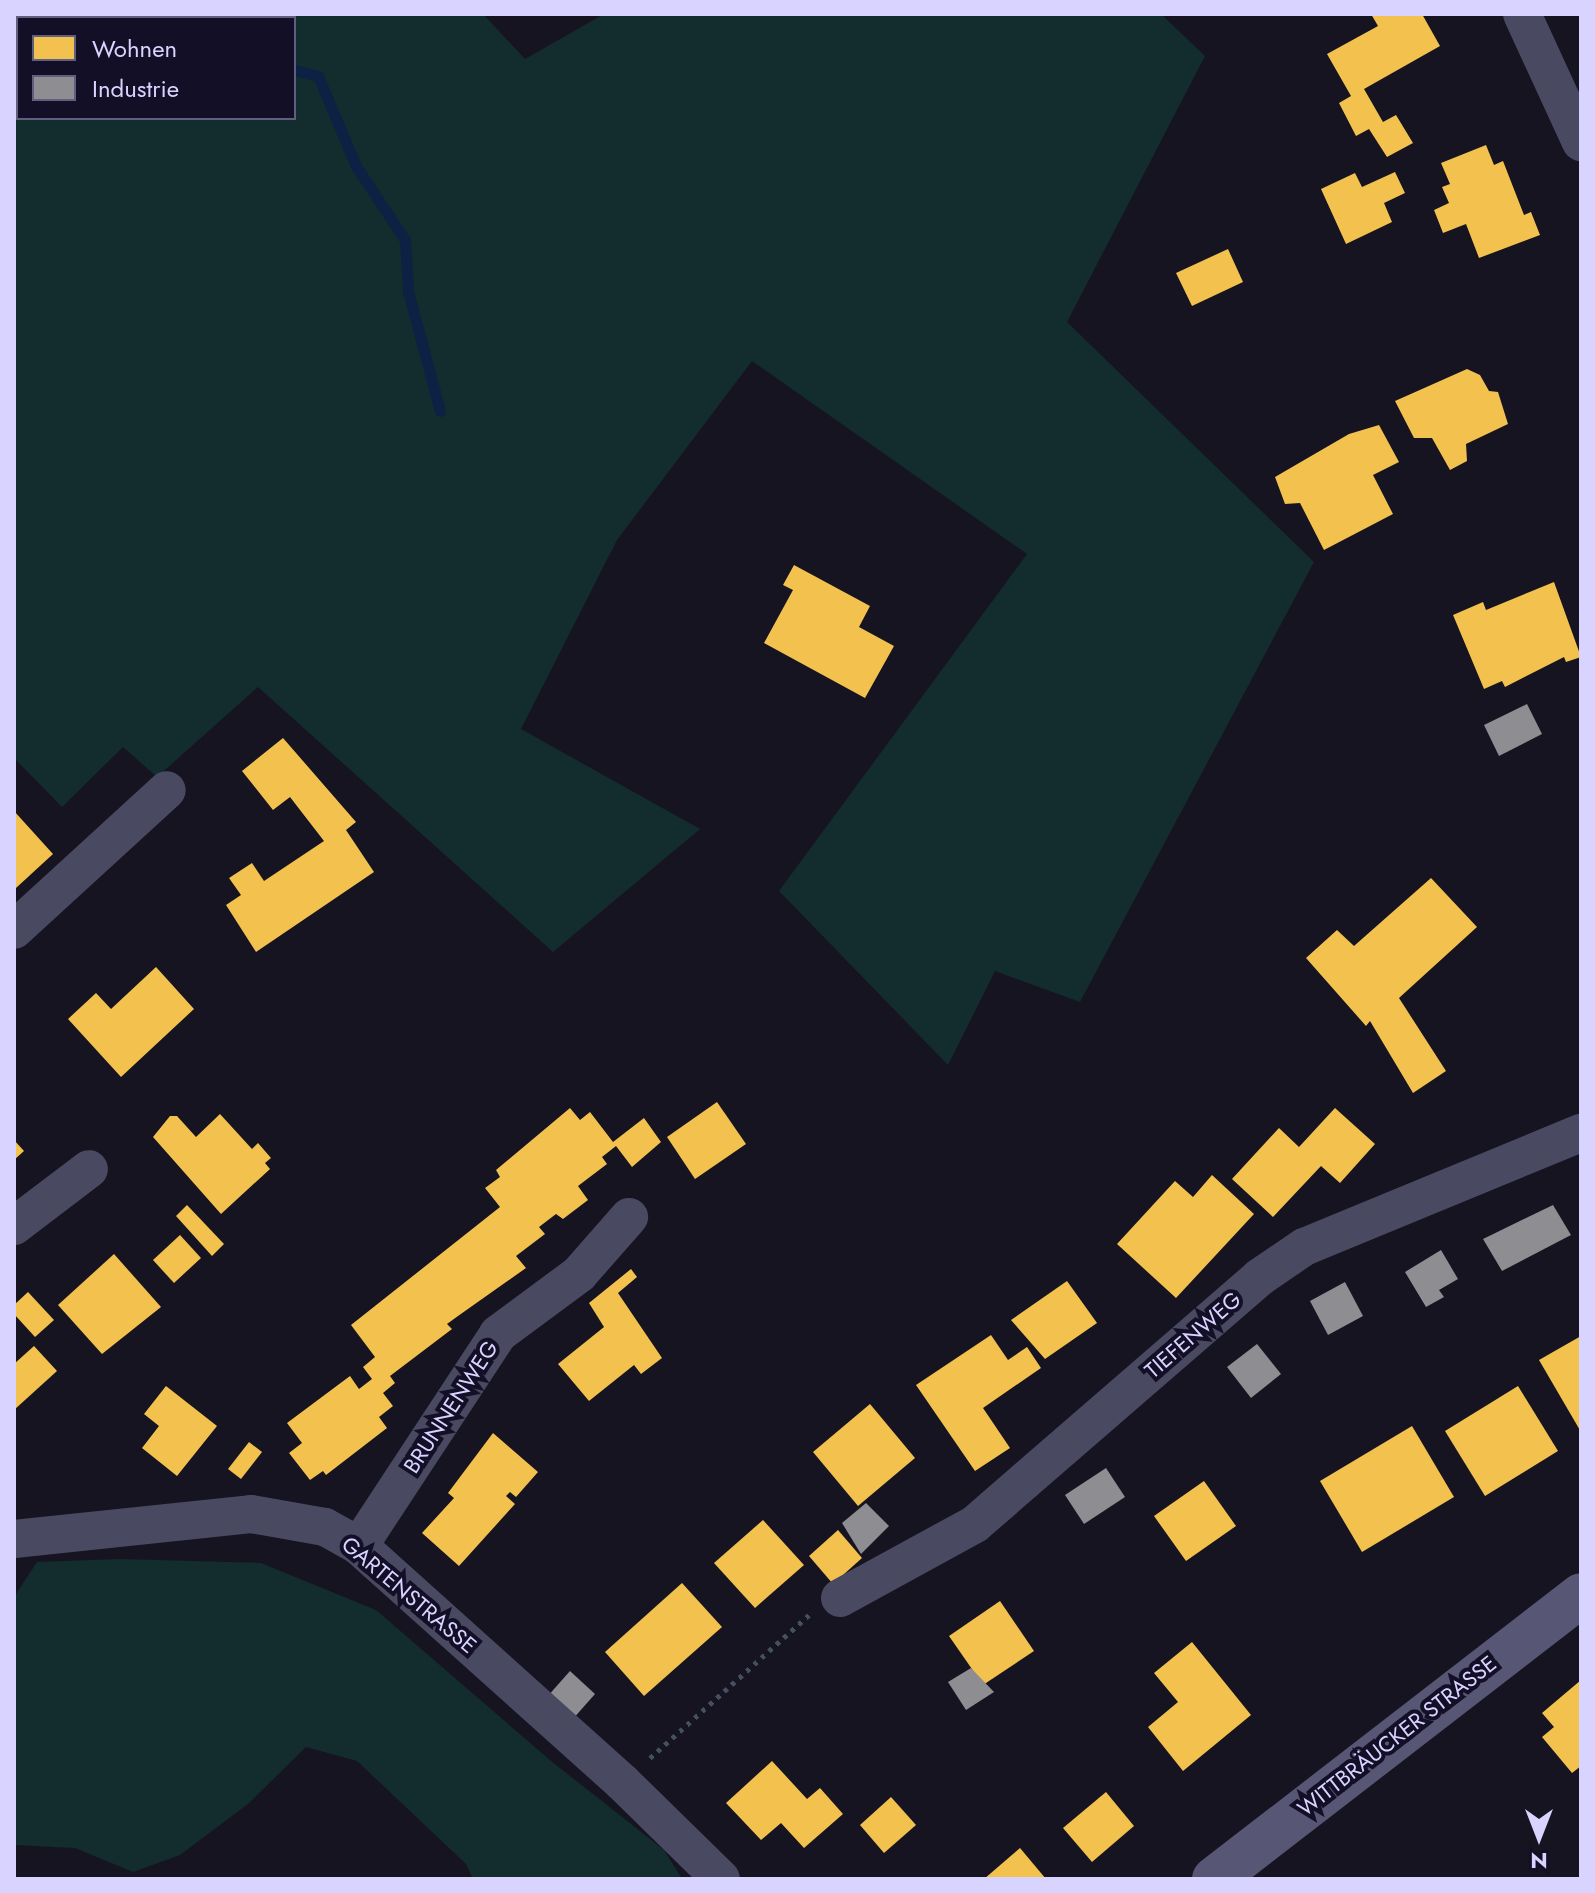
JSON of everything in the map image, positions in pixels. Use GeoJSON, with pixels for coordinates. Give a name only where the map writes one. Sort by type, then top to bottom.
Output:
{"type":"FeatureCollection","features":[{"type":"Feature","properties":{"kind":"main road","name":"WITTBRÄUCKER STRASSE"},"geometry":{"type":"LineString","coordinates":[[1214,1879],[1581,1595]]}},
{"type":"Feature","properties":{"kind":"street"},"geometry":{"type":"LineString","coordinates":[[1522,14],[1581,142]]}},
{"type":"Feature","properties":{"kind":"street"},"geometry":{"type":"LineString","coordinates":[[14,930],[167,790]]}},
{"type":"Feature","properties":{"kind":"street","name":"TIEFENWEG"},"geometry":{"type":"LineString","coordinates":[[840,1598],[975,1524],[1260,1277],[1304,1247],[1581,1133]]}},
{"type":"Feature","properties":{"kind":"street"},"geometry":{"type":"LineString","coordinates":[[14,1226],[89,1169]]}},
{"type":"Feature","properties":{"kind":"street","name":"BRUNNENWEG"},"geometry":{"type":"LineString","coordinates":[[359,1546],[498,1334],[579,1274],[629,1217]]}},
{"type":"Feature","properties":{"kind":"street","name":"GARTENSTRASSE"},"geometry":{"type":"LineString","coordinates":[[14,1539],[251,1514],[325,1527],[359,1546],[623,1783],[721,1879]]}},
{"type":"Feature","properties":{"kind":"path"},"geometry":{"type":"LineString","coordinates":[[623,1783],[807,1616],[840,1598]]}},
{"type":"Feature","properties":{"kind":"green space"},"geometry":{"type":"Polygon","coordinates":[[[14,14],[483,14],[525,59],[604,14],[1161,14],[1205,56],[1067,322],[1314,562],[1080,1002],[995,971],[948,1065],[779,891],[1027,554],[752,361],[617,540],[521,729],[700,829],[553,952],[258,687],[157,777],[123,747],[62,807],[14,758],[14,14]]]}},
{"type":"Feature","properties":{"kind":"green space"},"geometry":{"type":"Polygon","coordinates":[[[120,1559],[261,1563],[376,1610],[551,1761],[664,1850],[682,1879],[473,1879],[466,1864],[357,1761],[306,1747],[248,1804],[180,1855],[133,1872],[75,1848],[15,1845],[14,1597],[37,1562],[120,1559]]]}},
{"type":"Feature","properties":{"kind":"building: Wohnen"},"geometry":{"type":"Polygon","coordinates":[[[1371,14],[1422,14],[1440,46],[1364,89],[1383,122],[1396,115],[1413,143],[1387,157],[1369,129],[1356,136],[1339,103],[1351,96],[1327,54],[1378,26],[1371,14]]]}},
{"type":"Feature","properties":{"kind":"building: Wohnen"},"geometry":{"type":"Polygon","coordinates":[[[1486,145],[1494,165],[1503,161],[1524,215],[1531,212],[1540,235],[1479,258],[1466,224],[1443,233],[1434,210],[1449,203],[1442,187],[1450,184],[1441,163],[1486,145]]]}},
{"type":"Feature","properties":{"kind":"building: Wohnen"},"geometry":{"type":"Polygon","coordinates":[[[1395,172],[1405,193],[1384,203],[1392,222],[1346,244],[1321,189],[1355,173],[1362,187],[1395,172]]]}},
{"type":"Feature","properties":{"kind":"building: Wohnen"},"geometry":{"type":"Polygon","coordinates":[[[1228,249],[1243,282],[1192,306],[1176,273],[1228,249]]]}},
{"type":"Feature","properties":{"kind":"building: Wohnen"},"geometry":{"type":"Polygon","coordinates":[[[1467,369],[1480,375],[1489,391],[1498,392],[1508,424],[1466,444],[1467,461],[1450,470],[1432,438],[1414,438],[1395,401],[1467,369]]]}},
{"type":"Feature","properties":{"kind":"building: Wohnen"},"geometry":{"type":"Polygon","coordinates":[[[1379,425],[1399,462],[1373,475],[1393,514],[1324,550],[1300,503],[1285,504],[1275,477],[1349,434],[1379,425]]]}},
{"type":"Feature","properties":{"kind":"building: Wohnen"},"geometry":{"type":"Polygon","coordinates":[[[794,565],[870,606],[859,627],[894,646],[865,698],[764,643],[793,590],[783,585],[794,565]]]}},
{"type":"Feature","properties":{"kind":"building: Wohnen"},"geometry":{"type":"Polygon","coordinates":[[[1554,582],[1581,657],[1566,662],[1564,657],[1505,687],[1502,681],[1484,689],[1453,615],[1483,602],[1486,610],[1554,582]]]}},
{"type":"Feature","properties":{"kind":"building: Wohnen"},"geometry":{"type":"Polygon","coordinates":[[[283,738],[356,822],[346,830],[374,872],[256,952],[226,905],[241,895],[229,878],[252,863],[264,881],[324,841],[290,797],[273,810],[242,771],[283,738]]]}},
{"type":"Feature","properties":{"kind":"building: Wohnen"},"geometry":{"type":"Polygon","coordinates":[[[14,811],[53,854],[16,888],[14,886],[14,811]]]}},
{"type":"Feature","properties":{"kind":"building: Wohnen"},"geometry":{"type":"Polygon","coordinates":[[[1431,878],[1477,927],[1399,998],[1446,1071],[1413,1093],[1370,1021],[1366,1026],[1306,958],[1337,930],[1354,946],[1431,878]]]}},
{"type":"Feature","properties":{"kind":"building: Wohnen"},"geometry":{"type":"Polygon","coordinates":[[[156,967],[194,1009],[121,1077],[68,1019],[96,993],[111,1009],[156,967]]]}},
{"type":"Feature","properties":{"kind":"building: Wohnen"},"geometry":{"type":"Polygon","coordinates":[[[717,1102],[746,1144],[695,1179],[667,1137],[717,1102]]]}},
{"type":"Feature","properties":{"kind":"building: Wohnen"},"geometry":{"type":"Polygon","coordinates":[[[570,1108],[580,1120],[590,1112],[613,1142],[644,1118],[661,1142],[632,1167],[616,1146],[602,1157],[607,1164],[578,1186],[588,1200],[563,1219],[556,1214],[539,1227],[545,1234],[516,1256],[526,1268],[447,1324],[452,1329],[390,1376],[395,1383],[383,1393],[393,1406],[379,1417],[387,1428],[326,1475],[323,1471],[310,1480],[289,1453],[302,1443],[287,1423],[350,1376],[359,1389],[372,1379],[363,1367],[375,1357],[351,1325],[500,1207],[485,1188],[500,1177],[496,1170],[570,1108]]]}},
{"type":"Feature","properties":{"kind":"building: Wohnen"},"geometry":{"type":"Polygon","coordinates":[[[1335,1108],[1375,1144],[1340,1183],[1321,1166],[1273,1217],[1232,1179],[1279,1128],[1299,1147],[1335,1108]]]}},
{"type":"Feature","properties":{"kind":"building: Wohnen"},"geometry":{"type":"Polygon","coordinates":[[[220,1114],[252,1149],[258,1143],[271,1158],[265,1163],[270,1169],[221,1214],[153,1137],[170,1116],[177,1116],[196,1137],[220,1114]]]}},
{"type":"Feature","properties":{"kind":"building: Wohnen"},"geometry":{"type":"Polygon","coordinates":[[[14,1140],[24,1151],[14,1160],[14,1140]]]}},
{"type":"Feature","properties":{"kind":"building: Wohnen"},"geometry":{"type":"Polygon","coordinates":[[[1212,1175],[1254,1214],[1176,1298],[1117,1244],[1175,1181],[1193,1197],[1212,1175]]]}},
{"type":"Feature","properties":{"kind":"building: Wohnen"},"geometry":{"type":"Polygon","coordinates":[[[187,1205],[224,1244],[212,1256],[176,1216],[187,1205]]]}},
{"type":"Feature","properties":{"kind":"building: Wohnen"},"geometry":{"type":"Polygon","coordinates":[[[180,1235],[201,1258],[174,1283],[153,1260],[180,1235]]]}},
{"type":"Feature","properties":{"kind":"building: Wohnen"},"geometry":{"type":"Polygon","coordinates":[[[114,1254],[161,1307],[102,1354],[58,1305],[114,1254]]]}},
{"type":"Feature","properties":{"kind":"building: Wohnen"},"geometry":{"type":"Polygon","coordinates":[[[631,1269],[637,1277],[618,1293],[662,1358],[641,1374],[634,1365],[589,1401],[558,1364],[604,1327],[589,1303],[631,1269]]]}},
{"type":"Feature","properties":{"kind":"building: Wohnen"},"geometry":{"type":"Polygon","coordinates":[[[1067,1281],[1097,1323],[1045,1359],[1011,1320],[1067,1281]]]}},
{"type":"Feature","properties":{"kind":"building: Wohnen"},"geometry":{"type":"Polygon","coordinates":[[[28,1292],[54,1320],[35,1337],[14,1314],[14,1305],[28,1292]]]}},
{"type":"Feature","properties":{"kind":"building: Wohnen"},"geometry":{"type":"Polygon","coordinates":[[[991,1335],[1008,1360],[1027,1347],[1041,1368],[983,1408],[1010,1448],[975,1471],[916,1385],[991,1335]]]}},
{"type":"Feature","properties":{"kind":"building: Wohnen"},"geometry":{"type":"Polygon","coordinates":[[[1581,1336],[1581,1432],[1539,1360],[1581,1336]]]}},
{"type":"Feature","properties":{"kind":"building: Wohnen"},"geometry":{"type":"Polygon","coordinates":[[[34,1346],[57,1371],[14,1410],[14,1364],[34,1346]]]}},
{"type":"Feature","properties":{"kind":"building: Wohnen"},"geometry":{"type":"Polygon","coordinates":[[[166,1386],[217,1426],[177,1476],[142,1448],[159,1426],[144,1414],[166,1386]]]}},
{"type":"Feature","properties":{"kind":"building: Wohnen"},"geometry":{"type":"Polygon","coordinates":[[[1518,1386],[1558,1451],[1485,1496],[1445,1431],[1518,1386]]]}},
{"type":"Feature","properties":{"kind":"building: Wohnen"},"geometry":{"type":"Polygon","coordinates":[[[870,1404],[915,1458],[858,1506],[813,1452],[870,1404]]]}},
{"type":"Feature","properties":{"kind":"building: Wohnen"},"geometry":{"type":"Polygon","coordinates":[[[1412,1426],[1454,1497],[1362,1552],[1320,1481],[1412,1426]]]}},
{"type":"Feature","properties":{"kind":"building: Wohnen"},"geometry":{"type":"Polygon","coordinates":[[[493,1433],[538,1472],[516,1497],[510,1492],[506,1496],[515,1504],[459,1566],[422,1533],[454,1498],[448,1493],[493,1433]]]}},
{"type":"Feature","properties":{"kind":"building: Wohnen"},"geometry":{"type":"Polygon","coordinates":[[[249,1442],[262,1452],[241,1479],[228,1469],[249,1442]]]}},
{"type":"Feature","properties":{"kind":"building: Wohnen"},"geometry":{"type":"Polygon","coordinates":[[[1204,1481],[1236,1526],[1186,1561],[1154,1516],[1204,1481]]]}},
{"type":"Feature","properties":{"kind":"building: Wohnen"},"geometry":{"type":"Polygon","coordinates":[[[763,1520],[804,1565],[755,1608],[714,1563],[763,1520]]]}},
{"type":"Feature","properties":{"kind":"building: Wohnen"},"geometry":{"type":"Polygon","coordinates":[[[838,1530],[862,1558],[833,1584],[809,1556],[838,1530]]]}},
{"type":"Feature","properties":{"kind":"building: Wohnen"},"geometry":{"type":"Polygon","coordinates":[[[682,1583],[722,1627],[644,1696],[605,1652],[682,1583]]]}},
{"type":"Feature","properties":{"kind":"building: Wohnen"},"geometry":{"type":"Polygon","coordinates":[[[1000,1601],[1034,1651],[983,1685],[949,1636],[1000,1601]]]}},
{"type":"Feature","properties":{"kind":"building: Wohnen"},"geometry":{"type":"Polygon","coordinates":[[[1192,1642],[1251,1715],[1183,1771],[1148,1727],[1178,1702],[1154,1673],[1192,1642]]]}},
{"type":"Feature","properties":{"kind":"building: Wohnen"},"geometry":{"type":"Polygon","coordinates":[[[1581,1680],[1581,1766],[1572,1773],[1542,1737],[1554,1727],[1542,1713],[1581,1680]]]}},
{"type":"Feature","properties":{"kind":"building: Wohnen"},"geometry":{"type":"Polygon","coordinates":[[[772,1761],[807,1799],[820,1788],[843,1814],[804,1848],[781,1823],[761,1840],[726,1803],[772,1761]]]}},
{"type":"Feature","properties":{"kind":"building: Wohnen"},"geometry":{"type":"Polygon","coordinates":[[[1106,1792],[1134,1826],[1092,1862],[1063,1828],[1106,1792]]]}},
{"type":"Feature","properties":{"kind":"building: Wohnen"},"geometry":{"type":"Polygon","coordinates":[[[891,1797],[916,1825],[884,1853],[860,1825],[891,1797]]]}},
{"type":"Feature","properties":{"kind":"building: Wohnen"},"geometry":{"type":"Polygon","coordinates":[[[1020,1848],[1046,1879],[984,1879],[1020,1848]]]}},
{"type":"Feature","properties":{"kind":"building: Industrie"},"geometry":{"type":"Polygon","coordinates":[[[1527,704],[1542,734],[1499,756],[1484,725],[1527,704]]]}},
{"type":"Feature","properties":{"kind":"building: Industrie"},"geometry":{"type":"Polygon","coordinates":[[[1553,1205],[1571,1235],[1502,1271],[1483,1239],[1553,1205]]]}},
{"type":"Feature","properties":{"kind":"building: Industrie"},"geometry":{"type":"Polygon","coordinates":[[[1441,1250],[1458,1279],[1439,1290],[1444,1297],[1426,1307],[1405,1272],[1441,1250]]]}},
{"type":"Feature","properties":{"kind":"building: Industrie"},"geometry":{"type":"Polygon","coordinates":[[[1345,1282],[1363,1316],[1328,1335],[1310,1301],[1345,1282]]]}},
{"type":"Feature","properties":{"kind":"building: Industrie"},"geometry":{"type":"Polygon","coordinates":[[[1257,1344],[1281,1374],[1251,1398],[1227,1367],[1257,1344]]]}},
{"type":"Feature","properties":{"kind":"building: Industrie"},"geometry":{"type":"Polygon","coordinates":[[[1106,1468],[1125,1497],[1084,1524],[1065,1495],[1106,1468]]]}},
{"type":"Feature","properties":{"kind":"building: Industrie"},"geometry":{"type":"Polygon","coordinates":[[[866,1503],[889,1526],[861,1554],[842,1523],[866,1503]]]}},
{"type":"Feature","properties":{"kind":"building: Industrie"},"geometry":{"type":"Polygon","coordinates":[[[971,1668],[994,1692],[966,1710],[948,1682],[971,1668]]]}},
{"type":"Feature","properties":{"kind":"building: Industrie"},"geometry":{"type":"Polygon","coordinates":[[[570,1671],[595,1694],[572,1720],[547,1697],[570,1671]]]}},
{"type":"Feature","properties":{"kind":"waterway"},"geometry":{"type":"LineString","coordinates":[[296,70],[318,76],[356,166],[405,240],[408,291],[440,411]]}}]}
